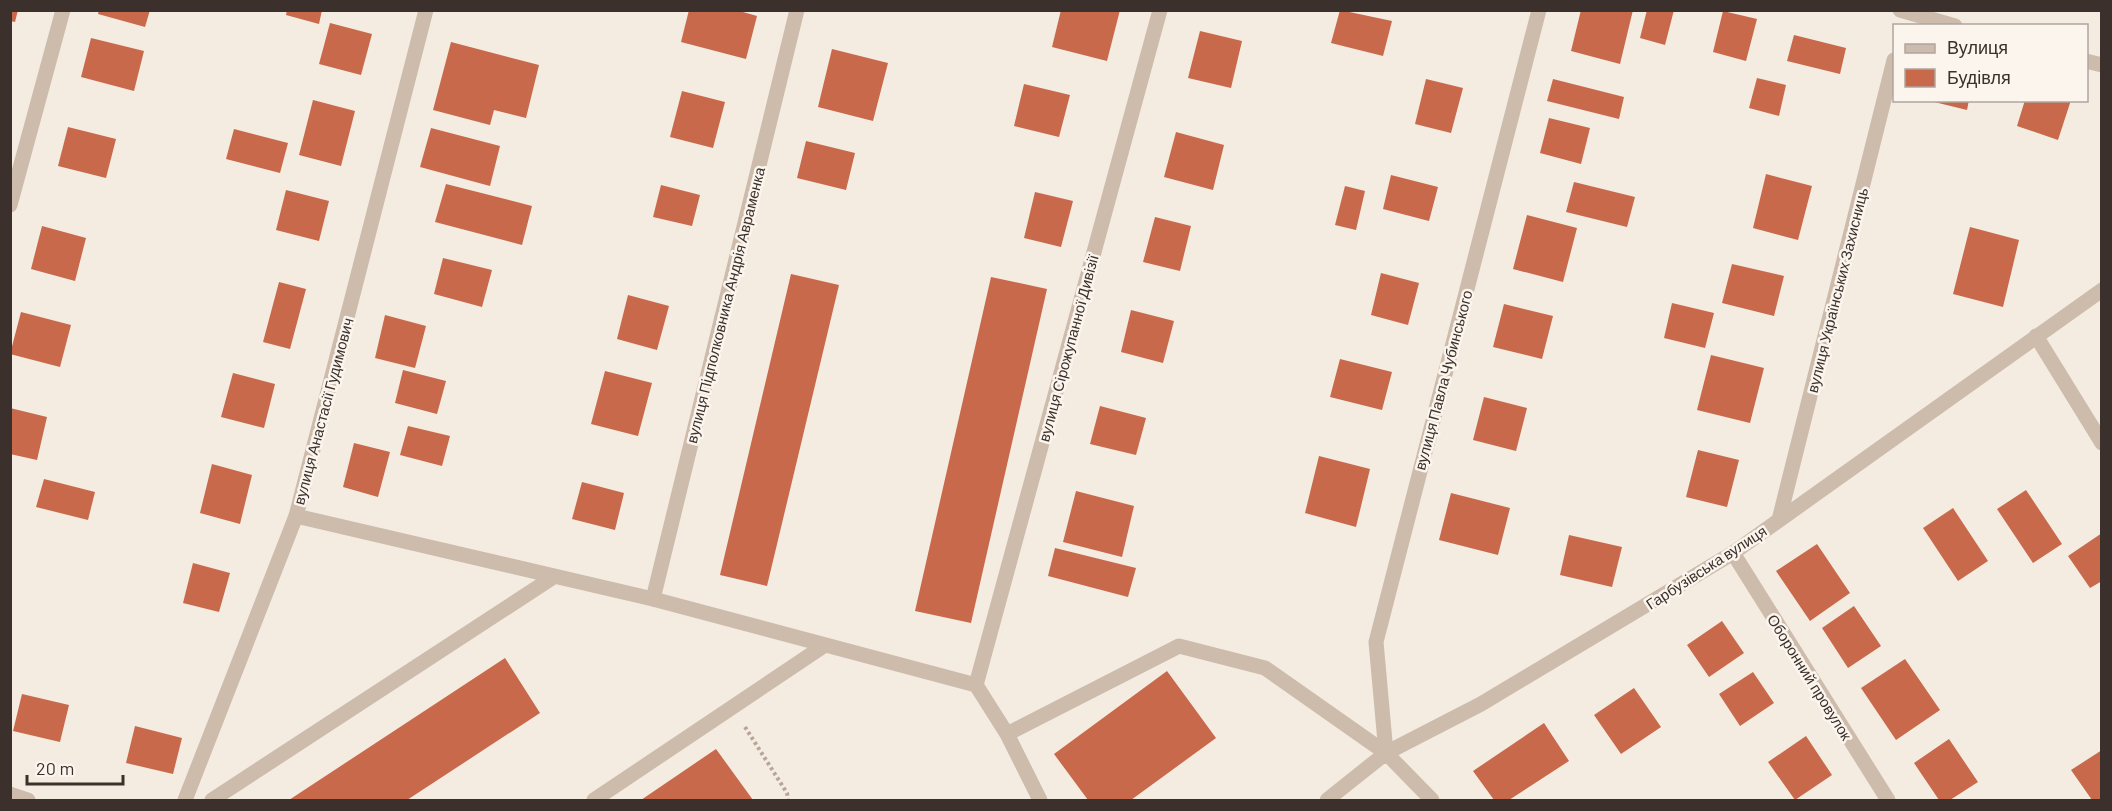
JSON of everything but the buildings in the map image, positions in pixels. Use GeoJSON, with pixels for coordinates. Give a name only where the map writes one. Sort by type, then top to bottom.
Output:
{"type":"FeatureCollection","features":[{"type":"Feature","properties":{"kind":"street"},"geometry":{"type":"LineString","coordinates":[[10,205],[63,10]]}},
{"type":"Feature","properties":{"kind":"street","name":"вулиця Анастасії Гудимович"},"geometry":{"type":"LineString","coordinates":[[185,801],[296,516],[426,10]]}},
{"type":"Feature","properties":{"kind":"street","name":"вулиця Підполковника Андрія Авраменка"},"geometry":{"type":"LineString","coordinates":[[653,599],[797,10]]}},
{"type":"Feature","properties":{"kind":"street","name":"вулиця Сірожупанної Дивізії"},"geometry":{"type":"LineString","coordinates":[[976,685],[1160,10]]}},
{"type":"Feature","properties":{"kind":"street","name":"вулиця Павла Чубинського"},"geometry":{"type":"LineString","coordinates":[[1386,753],[1376,642],[1539,10]]}},
{"type":"Feature","properties":{"kind":"street"},"geometry":{"type":"LineString","coordinates":[[1904,15],[1946,24]]}},
{"type":"Feature","properties":{"kind":"street","name":"вулиця Українських Захисниць"},"geometry":{"type":"LineString","coordinates":[[1779,520],[1893,64]]}},
{"type":"Feature","properties":{"kind":"street","name":"Гарбузівська вулиця"},"geometry":{"type":"LineString","coordinates":[[1328,801],[1386,753],[1481,704],[1733,553],[2102,290]]}},
{"type":"Feature","properties":{"kind":"street"},"geometry":{"type":"LineString","coordinates":[[2036,336],[2102,443]]}},
{"type":"Feature","properties":{"kind":"street"},"geometry":{"type":"LineString","coordinates":[[296,516],[653,599],[976,685],[1007,734],[1040,801]]}},
{"type":"Feature","properties":{"kind":"street","name":"Оборонний провулок"},"geometry":{"type":"LineString","coordinates":[[1733,553],[1888,801]]}},
{"type":"Feature","properties":{"kind":"street"},"geometry":{"type":"LineString","coordinates":[[212,801],[555,576]]}},
{"type":"Feature","properties":{"kind":"street"},"geometry":{"type":"LineString","coordinates":[[594,801],[825,645]]}},
{"type":"Feature","properties":{"kind":"street"},"geometry":{"type":"LineString","coordinates":[[1007,734],[1179,646],[1265,668],[1386,753],[1432,801]]}},
{"type":"Feature","properties":{"kind":"street"},"geometry":{"type":"LineString","coordinates":[[10,794],[27,801]]}},
{"type":"Feature","properties":{"kind":"path"},"geometry":{"type":"LineString","coordinates":[[732,707],[787,793],[788,801]]}}]}
